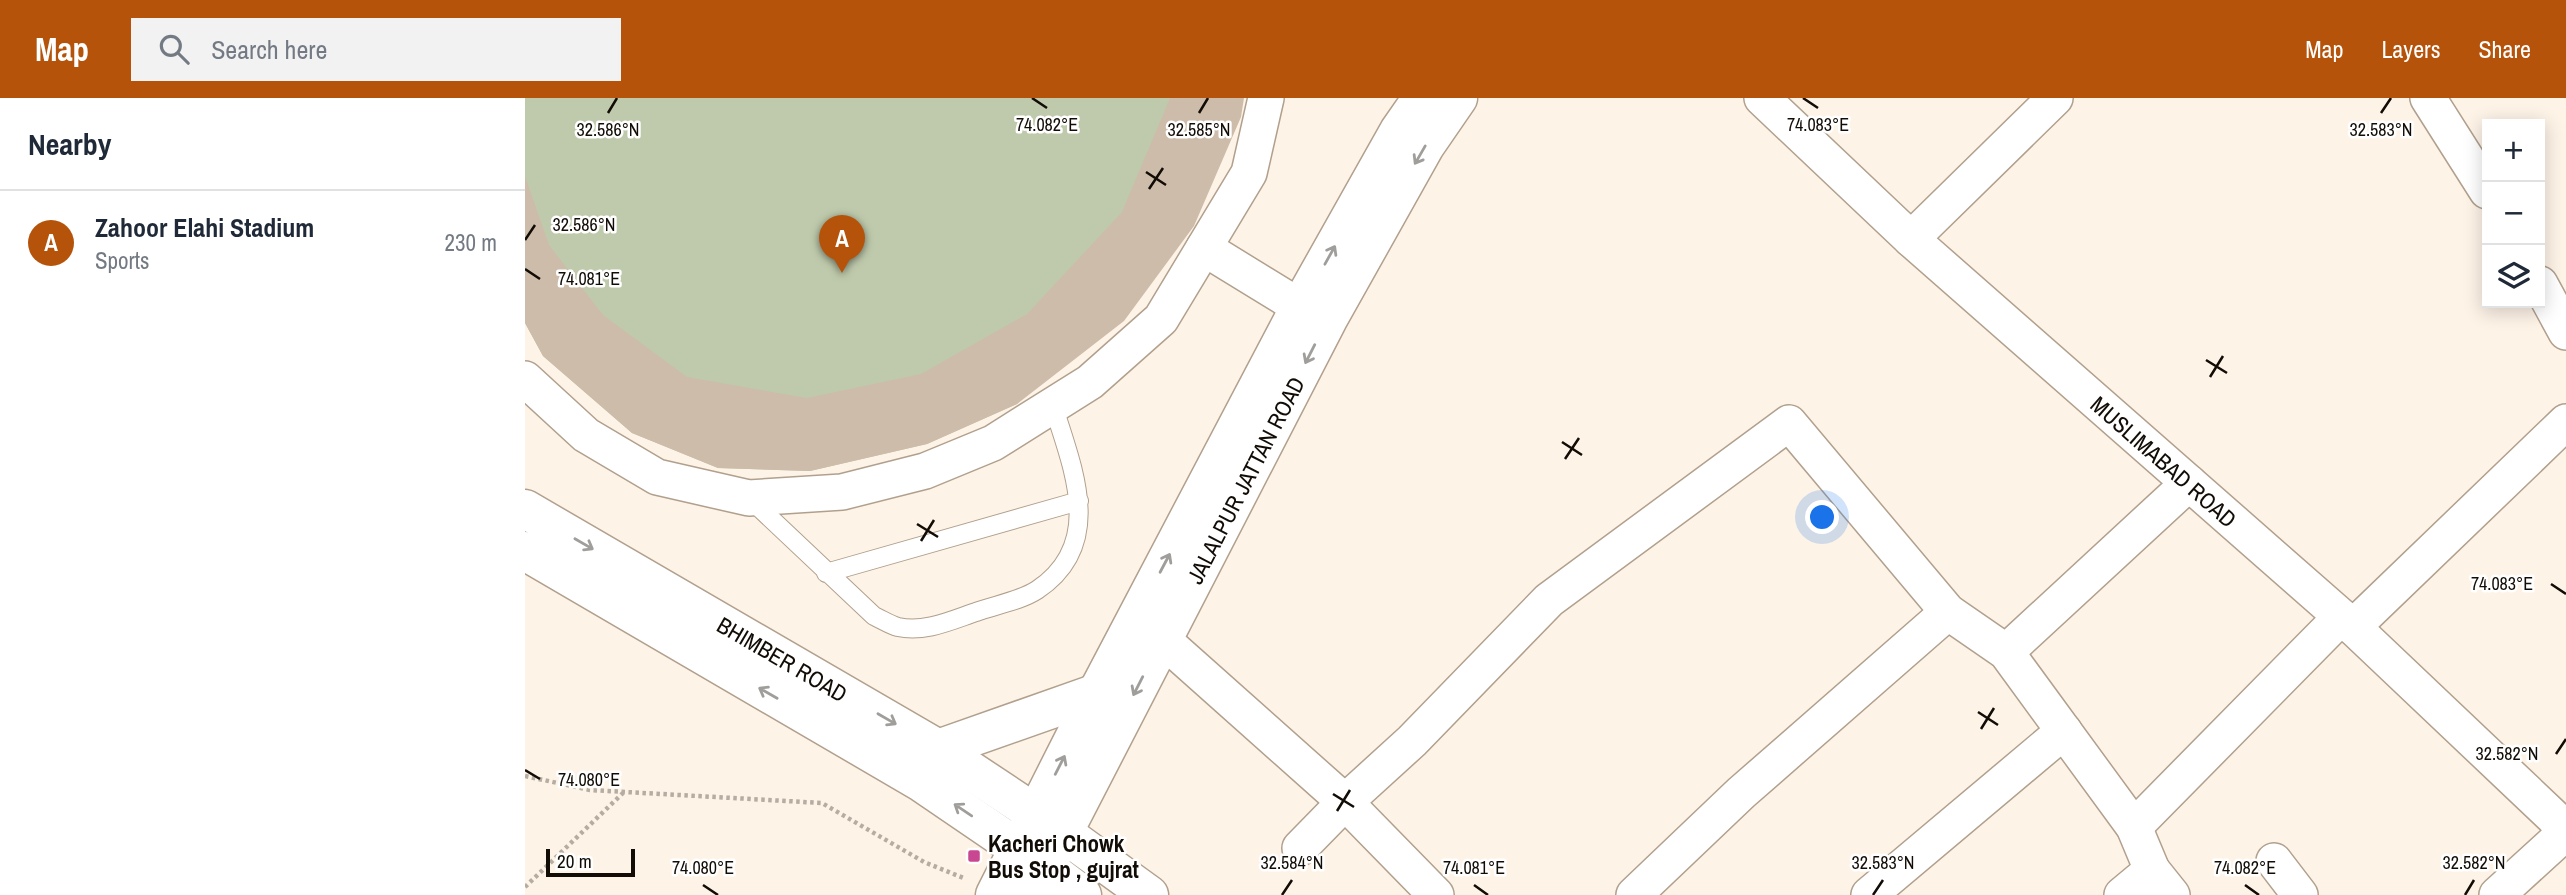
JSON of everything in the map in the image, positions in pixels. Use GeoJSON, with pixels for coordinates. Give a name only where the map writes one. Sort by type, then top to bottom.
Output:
{"type":"FeatureCollection","features":[{"type":"Feature","properties":{"kind":"main road","name":"JALALPUR JATTAN ROAD"},"geometry":{"type":"LineString","coordinates":[[1049,822],[1097,693],[1300,307],[1399,131],[1422,98]]}},
{"type":"Feature","properties":{"kind":"main road","name":"JALALPUR JATTAN ROAD"},"geometry":{"type":"LineString","coordinates":[[1017,879],[1162,639],[1369,243],[1425,146],[1458,98]]}},
{"type":"Feature","properties":{"kind":"main road","name":"BHIMBER ROAD"},"geometry":{"type":"LineString","coordinates":[[525,509],[938,749],[1049,822],[1149,895]]}},
{"type":"Feature","properties":{"kind":"main road","name":"BHIMBER ROAD"},"geometry":{"type":"LineString","coordinates":[[525,551],[921,782],[1017,879],[1082,895]]}},
{"type":"Feature","properties":{"kind":"main road"},"geometry":{"type":"LineString","coordinates":[[938,749],[1097,693]]}},
{"type":"Feature","properties":{"kind":"street"},"geometry":{"type":"LineString","coordinates":[[525,379],[586,435],[657,477],[749,498],[842,492],[925,471],[993,443],[1090,382],[1161,319],[1249,173],[1266,98]]}},
{"type":"Feature","properties":{"kind":"street","name":"MUSLIMABAD ROAD"},"geometry":{"type":"LineString","coordinates":[[1762,98],[1911,239],[2347,622],[2566,831]]}},
{"type":"Feature","properties":{"kind":"street"},"geometry":{"type":"LineString","coordinates":[[1911,239],[2055,98]]}},
{"type":"Feature","properties":{"kind":"street"},"geometry":{"type":"LineString","coordinates":[[2428,98],[2482,183]]}},
{"type":"Feature","properties":{"kind":"street"},"geometry":{"type":"LineString","coordinates":[[1204,248],[1300,307]]}},
{"type":"Feature","properties":{"kind":"street"},"geometry":{"type":"LineString","coordinates":[[2545,293],[2566,332]]}},
{"type":"Feature","properties":{"kind":"street"},"geometry":{"type":"LineString","coordinates":[[2134,827],[2347,622],[2566,422]]}},
{"type":"Feature","properties":{"kind":"street"},"geometry":{"type":"LineString","coordinates":[[1300,848],[1345,802],[1412,741],[1549,600],[1789,423],[1948,612],[2006,652],[2134,827],[2162,883],[2122,895]]}},
{"type":"Feature","properties":{"kind":"street"},"geometry":{"type":"LineString","coordinates":[[2006,652],[2189,484]]}},
{"type":"Feature","properties":{"kind":"street"},"geometry":{"type":"LineString","coordinates":[[1635,895],[1741,793],[1948,612]]}},
{"type":"Feature","properties":{"kind":"street"},"geometry":{"type":"LineString","coordinates":[[1162,639],[1345,802],[1436,895]]}},
{"type":"Feature","properties":{"kind":"street"},"geometry":{"type":"LineString","coordinates":[[1869,895],[2064,731]]}},
{"type":"Feature","properties":{"kind":"street"},"geometry":{"type":"LineString","coordinates":[[2497,895],[2566,831]]}},
{"type":"Feature","properties":{"kind":"street"},"geometry":{"type":"LineString","coordinates":[[2274,861],[2299,895]]}},
{"type":"Feature","properties":{"kind":"lane"},"geometry":{"type":"LineString","coordinates":[[749,498],[874,616],[898,627],[932,627],[1035,592],[1055,575],[1071,554],[1079,525],[1079,501],[1053,405]]}},
{"type":"Feature","properties":{"kind":"lane"},"geometry":{"type":"LineString","coordinates":[[826,573],[1079,501]]}},
{"type":"Feature","properties":{"kind":"path"},"geometry":{"type":"LineString","coordinates":[[525,776],[590,790],[822,803],[924,862],[1017,879]]}},
{"type":"Feature","properties":{"kind":"path"},"geometry":{"type":"LineString","coordinates":[[525,887],[624,792]]}},
{"type":"Feature","properties":{"kind":"green space"},"geometry":{"type":"Polygon","coordinates":[[[525,98],[1244,98],[1017,404],[927,444],[810,471],[718,468],[632,433],[543,356],[525,323],[525,98]]]}},
{"type":"Feature","properties":{"kind":"building"},"geometry":{"type":"Polygon","coordinates":[[[1170,98],[1244,98],[1241,117],[1194,226],[1124,321],[1017,404],[927,444],[810,471],[718,468],[632,433],[543,356],[525,323],[525,176],[549,245],[603,315],[687,377],[807,398],[921,374],[1027,314],[1122,212],[1170,98]]]}},
{"type":"Feature","properties":{"kind":"place","name":"Zahoor Elahi Stadium"},"geometry":{"type":"Point","coordinates":[842,273]}},
{"type":"Feature","properties":{"kind":"place","name":"Kacheri Chowk Bus Stop , gujrat"},"geometry":{"type":"Point","coordinates":[974,856]}}]}
